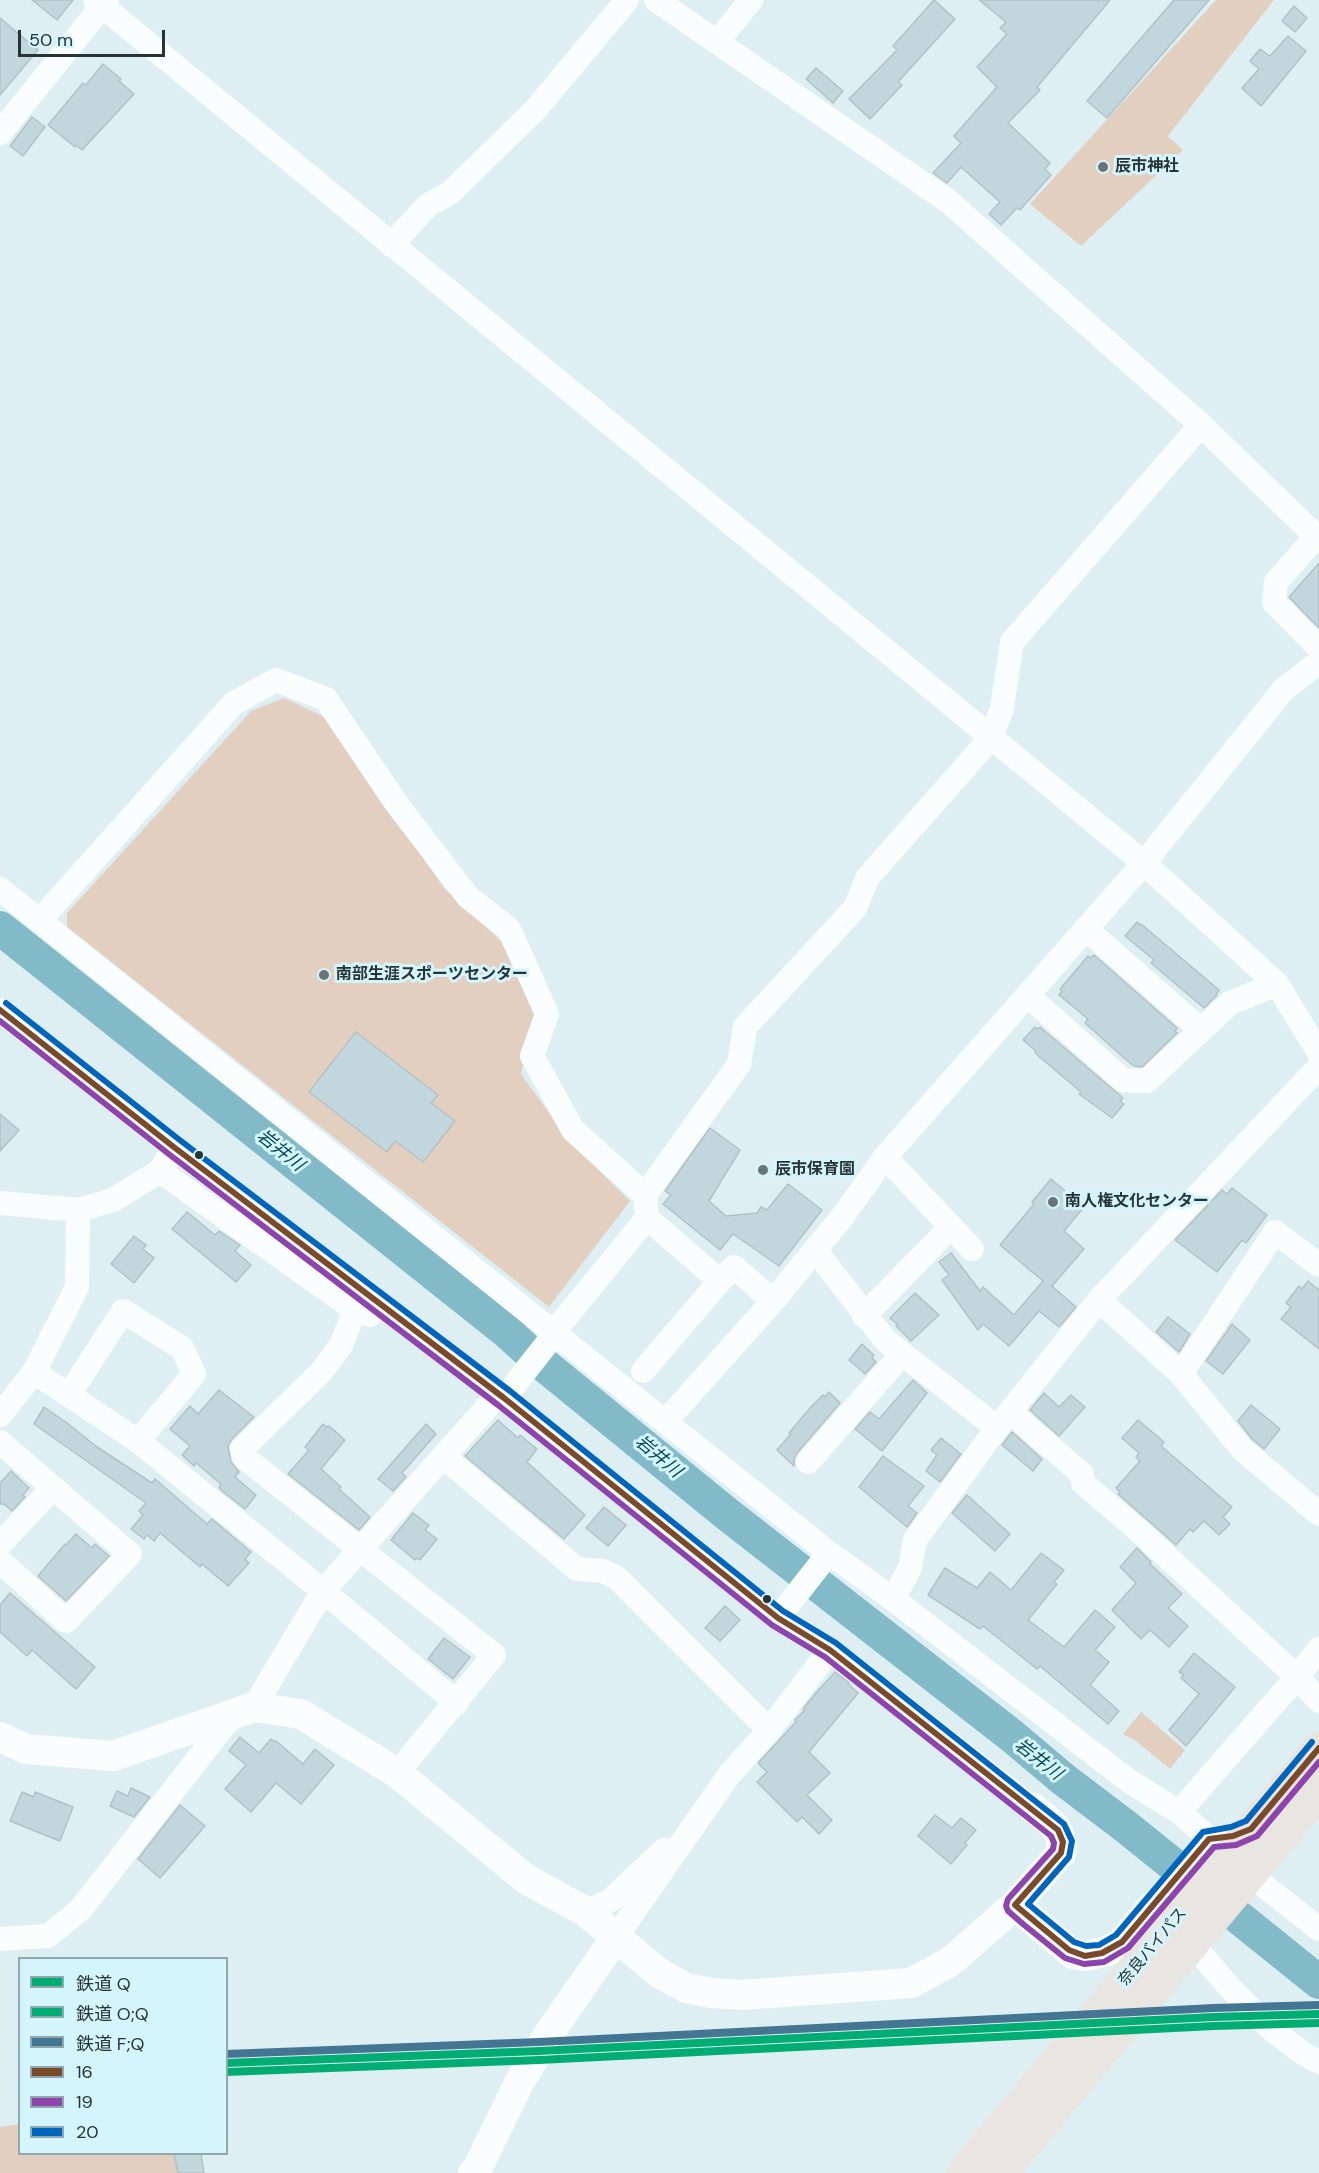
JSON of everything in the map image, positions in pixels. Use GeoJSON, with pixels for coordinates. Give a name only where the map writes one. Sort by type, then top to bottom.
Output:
{"type":"FeatureCollection","features":[{"type":"Feature","properties":{"kind":"highway","name":"奈良バイパス"},"geometry":{"type":"LineString","coordinates":[[963,2173],[1319,1748]]}},
{"type":"Feature","properties":{"kind":"highway","name":"奈良バイパス"},"geometry":{"type":"LineString","coordinates":[[1001,2173],[1319,1792]]}},
{"type":"Feature","properties":{"kind":"street"},"geometry":{"type":"LineString","coordinates":[[391,245],[428,205],[450,193],[535,110],[627,0]]}},
{"type":"Feature","properties":{"kind":"street"},"geometry":{"type":"LineString","coordinates":[[656,0],[948,201],[1201,425],[1318,538],[1276,582],[1274,602],[1318,654],[1284,689],[1144,862],[885,1157],[843,1216],[773,1301],[666,1421]]}},
{"type":"Feature","properties":{"kind":"street"},"geometry":{"type":"LineString","coordinates":[[717,42],[751,0]]}},
{"type":"Feature","properties":{"kind":"street"},"geometry":{"type":"LineString","coordinates":[[0,133],[101,2],[391,245],[1144,862],[1277,984],[1319,1053]]}},
{"type":"Feature","properties":{"kind":"street"},"geometry":{"type":"LineString","coordinates":[[0,1940],[48,1936],[80,1910],[243,1711],[323,1591],[504,1394],[551,1337],[646,1207],[738,1064],[745,1027],[855,908],[867,877],[991,738],[1002,708],[1012,642],[1201,425]]}},
{"type":"Feature","properties":{"kind":"street"},"geometry":{"type":"LineString","coordinates":[[40,920],[234,703],[276,680],[326,699],[396,803],[468,897],[509,929],[547,1014],[532,1056],[573,1130],[720,1281]]}},
{"type":"Feature","properties":{"kind":"street"},"geometry":{"type":"LineString","coordinates":[[0,889],[551,1337],[666,1421],[827,1557],[893,1599],[1129,1781],[1179,1812],[1206,1843],[1319,1929]]}},
{"type":"Feature","properties":{"kind":"street"},"geometry":{"type":"LineString","coordinates":[[1086,929],[1201,1030]]}},
{"type":"Feature","properties":{"kind":"street"},"geometry":{"type":"LineString","coordinates":[[1028,996],[1123,1080],[1147,1081],[1230,1003],[1277,984]]}},
{"type":"Feature","properties":{"kind":"street"},"geometry":{"type":"LineString","coordinates":[[0,1010],[174,1148],[412,1328],[504,1394],[1033,1808],[1058,1830],[1063,1842],[1061,1853],[1016,1905],[950,1962],[911,1983],[741,1995],[711,1993],[686,1988],[658,1973],[586,1912],[526,1879],[397,1773],[301,1714],[243,1711],[113,1756],[26,1749],[0,1737]]}},
{"type":"Feature","properties":{"kind":"street"},"geometry":{"type":"LineString","coordinates":[[893,1599],[910,1568],[915,1540],[1003,1420],[1099,1300],[1319,1067]]}},
{"type":"Feature","properties":{"kind":"street"},"geometry":{"type":"LineString","coordinates":[[0,1203],[78,1210],[113,1200],[160,1171],[174,1148]]}},
{"type":"Feature","properties":{"kind":"street"},"geometry":{"type":"LineString","coordinates":[[885,1157],[972,1249]]}},
{"type":"Feature","properties":{"kind":"street"},"geometry":{"type":"LineString","coordinates":[[160,1171],[355,1310],[412,1328]]}},
{"type":"Feature","properties":{"kind":"street"},"geometry":{"type":"LineString","coordinates":[[0,1415],[34,1372],[77,1287],[78,1210]]}},
{"type":"Feature","properties":{"kind":"street"},"geometry":{"type":"LineString","coordinates":[[1181,1374],[1275,1232],[1319,1265]]}},
{"type":"Feature","properties":{"kind":"street"},"geometry":{"type":"LineString","coordinates":[[864,1316],[943,1235]]}},
{"type":"Feature","properties":{"kind":"street"},"geometry":{"type":"LineString","coordinates":[[815,1250],[864,1316],[885,1340],[902,1354],[1082,1474],[1083,1483],[1138,1530],[1297,1677],[1319,1701]]}},
{"type":"Feature","properties":{"kind":"street"},"geometry":{"type":"LineString","coordinates":[[643,1371],[734,1266],[773,1301]]}},
{"type":"Feature","properties":{"kind":"street"},"geometry":{"type":"LineString","coordinates":[[1099,1300],[1181,1374],[1242,1449],[1319,1514]]}},
{"type":"Feature","properties":{"kind":"street"},"geometry":{"type":"LineString","coordinates":[[355,1310],[341,1344],[321,1372],[242,1449],[245,1458],[494,1655],[397,1773]]}},
{"type":"Feature","properties":{"kind":"street"},"geometry":{"type":"LineString","coordinates":[[69,1395],[123,1311],[182,1348],[194,1374],[138,1441]]}},
{"type":"Feature","properties":{"kind":"street"},"geometry":{"type":"LineString","coordinates":[[808,1462],[902,1354]]}},
{"type":"Feature","properties":{"kind":"street"},"geometry":{"type":"LineString","coordinates":[[34,1372],[138,1441],[457,1702]]}},
{"type":"Feature","properties":{"kind":"street"},"geometry":{"type":"LineString","coordinates":[[0,1442],[130,1554],[66,1621],[0,1561]]}},
{"type":"Feature","properties":{"kind":"street"},"geometry":{"type":"LineString","coordinates":[[444,1457],[577,1569],[603,1571],[617,1578],[770,1730]]}},
{"type":"Feature","properties":{"kind":"street"},"geometry":{"type":"LineString","coordinates":[[4,1531],[53,1488]]}},
{"type":"Feature","properties":{"kind":"street"},"geometry":{"type":"LineString","coordinates":[[782,1613],[827,1557]]}},
{"type":"Feature","properties":{"kind":"street"},"geometry":{"type":"LineString","coordinates":[[1179,1812],[1297,1677],[1319,1648]]}},
{"type":"Feature","properties":{"kind":"street"},"geometry":{"type":"LineString","coordinates":[[473,2173],[548,2036],[697,1819],[729,1776],[770,1730],[830,1650]]}},
{"type":"Feature","properties":{"kind":"street"},"geometry":{"type":"LineString","coordinates":[[1016,1905],[1073,1954],[1085,1956],[1108,1951],[1122,1942],[1206,1843],[1233,1836],[1251,1828],[1319,1748]]}},
{"type":"Feature","properties":{"kind":"street"},"geometry":{"type":"LineString","coordinates":[[586,1912],[611,1900],[697,1819]]}},
{"type":"Feature","properties":{"kind":"street"},"geometry":{"type":"LineString","coordinates":[[1157,1901],[1231,1989],[1271,2029],[1304,2054],[1319,2062]]}},
{"type":"Feature","properties":{"kind":"shaded area"},"geometry":{"type":"Polygon","coordinates":[[[1216,0],[1274,0],[1168,136],[1183,150],[1081,246],[1030,204],[1216,0]]]}},
{"type":"Feature","properties":{"kind":"shaded area","name":"南部生涯スポーツセンター"},"geometry":{"type":"Polygon","coordinates":[[[284,698],[327,718],[444,888],[502,942],[537,1009],[521,1074],[570,1142],[630,1201],[549,1307],[67,927],[67,913],[251,711],[284,698]]]}},
{"type":"Feature","properties":{"kind":"shaded area"},"geometry":{"type":"Polygon","coordinates":[[[1141,1712],[1185,1750],[1170,1769],[1136,1741],[1123,1734],[1141,1712]]]}},
{"type":"Feature","properties":{"kind":"shaded area"},"geometry":{"type":"Polygon","coordinates":[[[18,2124],[18,2155],[174,2155],[178,2173],[0,2173],[0,2127],[18,2124]]]}},
{"type":"Feature","properties":{"kind":"building"},"geometry":{"type":"Polygon","coordinates":[[[32,0],[73,0],[57,20],[32,0]]]}},
{"type":"Feature","properties":{"kind":"building"},"geometry":{"type":"Polygon","coordinates":[[[934,0],[955,19],[898,82],[902,85],[870,119],[849,99],[897,50],[893,46],[934,0]]]}},
{"type":"Feature","properties":{"kind":"building"},"geometry":{"type":"Polygon","coordinates":[[[979,0],[1110,0],[1037,87],[1040,90],[1008,123],[1050,163],[1045,169],[1051,175],[1020,210],[1017,208],[1001,225],[989,214],[1000,202],[961,167],[947,183],[933,173],[961,143],[954,136],[997,87],[977,67],[1007,34],[1000,28],[1006,22],[979,0]]]}},
{"type":"Feature","properties":{"kind":"building"},"geometry":{"type":"Polygon","coordinates":[[[1174,0],[1209,0],[1107,118],[1087,101],[1174,0]]]}},
{"type":"Feature","properties":{"kind":"building"},"geometry":{"type":"Polygon","coordinates":[[[1294,6],[1307,18],[1295,32],[1282,21],[1294,6]]]}},
{"type":"Feature","properties":{"kind":"building"},"geometry":{"type":"Polygon","coordinates":[[[0,18],[38,50],[0,95],[0,18]]]}},
{"type":"Feature","properties":{"kind":"building"},"geometry":{"type":"Polygon","coordinates":[[[1288,36],[1306,51],[1261,106],[1242,88],[1259,69],[1250,61],[1260,49],[1270,56],[1288,36]]]}},
{"type":"Feature","properties":{"kind":"building"},"geometry":{"type":"Polygon","coordinates":[[[103,64],[134,94],[82,150],[48,125],[83,83],[86,85],[103,64]]]}},
{"type":"Feature","properties":{"kind":"building"},"geometry":{"type":"Polygon","coordinates":[[[816,68],[843,91],[833,103],[806,79],[816,68]]]}},
{"type":"Feature","properties":{"kind":"building"},"geometry":{"type":"Polygon","coordinates":[[[32,117],[45,127],[23,156],[10,146],[32,117]]]}},
{"type":"Feature","properties":{"kind":"building"},"geometry":{"type":"Polygon","coordinates":[[[1319,563],[1319,628],[1289,597],[1319,563]]]}},
{"type":"Feature","properties":{"kind":"building"},"geometry":{"type":"Polygon","coordinates":[[[1137,922],[1219,990],[1204,1008],[1151,963],[1154,960],[1125,936],[1137,922]]]}},
{"type":"Feature","properties":{"kind":"building"},"geometry":{"type":"Polygon","coordinates":[[[1094,955],[1177,1028],[1175,1031],[1177,1033],[1142,1067],[1134,1066],[1124,1058],[1085,1023],[1088,1019],[1059,995],[1062,991],[1060,989],[1088,956],[1091,958],[1094,955]]]}},
{"type":"Feature","properties":{"kind":"building"},"geometry":{"type":"Polygon","coordinates":[[[1035,1027],[1038,1029],[1040,1027],[1123,1098],[1120,1101],[1124,1104],[1112,1118],[1079,1094],[1081,1092],[1023,1040],[1035,1027]]]}},
{"type":"Feature","properties":{"kind":"building"},"geometry":{"type":"Polygon","coordinates":[[[356,1032],[438,1095],[431,1103],[455,1121],[423,1162],[395,1141],[387,1152],[309,1092],[356,1032]]]}},
{"type":"Feature","properties":{"kind":"building"},"geometry":{"type":"Polygon","coordinates":[[[0,1114],[19,1130],[0,1151],[0,1114]]]}},
{"type":"Feature","properties":{"kind":"building"},"geometry":{"type":"Polygon","coordinates":[[[710,1128],[740,1150],[709,1201],[726,1216],[757,1213],[761,1207],[767,1210],[788,1184],[822,1210],[779,1266],[733,1234],[720,1250],[663,1204],[671,1195],[665,1191],[710,1128]]]}},
{"type":"Feature","properties":{"kind":"building"},"geometry":{"type":"Polygon","coordinates":[[[1051,1179],[1084,1207],[1064,1231],[1084,1249],[1052,1286],[1076,1307],[1059,1327],[1039,1311],[1009,1346],[983,1324],[978,1330],[942,1280],[949,1275],[939,1262],[951,1253],[980,1291],[983,1287],[1014,1315],[1043,1281],[1000,1245],[1034,1204],[1032,1202],[1051,1179]]]}},
{"type":"Feature","properties":{"kind":"building"},"geometry":{"type":"Polygon","coordinates":[[[1232,1188],[1267,1215],[1246,1243],[1242,1240],[1217,1272],[1175,1240],[1222,1190],[1227,1194],[1232,1188]]]}},
{"type":"Feature","properties":{"kind":"building"},"geometry":{"type":"Polygon","coordinates":[[[187,1212],[215,1235],[219,1231],[240,1245],[235,1251],[251,1265],[236,1282],[172,1229],[187,1212]]]}},
{"type":"Feature","properties":{"kind":"building"},"geometry":{"type":"Polygon","coordinates":[[[134,1236],[146,1245],[143,1249],[154,1258],[134,1283],[111,1264],[134,1236]]]}},
{"type":"Feature","properties":{"kind":"building"},"geometry":{"type":"Polygon","coordinates":[[[1308,1281],[1319,1290],[1319,1349],[1281,1319],[1291,1307],[1286,1303],[1299,1286],[1302,1289],[1308,1281]]]}},
{"type":"Feature","properties":{"kind":"building"},"geometry":{"type":"Polygon","coordinates":[[[915,1293],[939,1315],[911,1341],[890,1318],[915,1293]]]}},
{"type":"Feature","properties":{"kind":"building"},"geometry":{"type":"Polygon","coordinates":[[[1168,1317],[1190,1334],[1179,1352],[1156,1332],[1168,1317]]]}},
{"type":"Feature","properties":{"kind":"building"},"geometry":{"type":"Polygon","coordinates":[[[1232,1324],[1250,1340],[1223,1374],[1206,1361],[1232,1324]]]}},
{"type":"Feature","properties":{"kind":"building"},"geometry":{"type":"Polygon","coordinates":[[[862,1344],[874,1355],[872,1358],[876,1362],[865,1374],[849,1360],[862,1344]]]}},
{"type":"Feature","properties":{"kind":"building"},"geometry":{"type":"Polygon","coordinates":[[[913,1380],[927,1393],[882,1451],[855,1429],[870,1412],[879,1419],[913,1380]]]}},
{"type":"Feature","properties":{"kind":"building"},"geometry":{"type":"Polygon","coordinates":[[[219,1390],[254,1417],[228,1446],[231,1462],[239,1472],[235,1477],[256,1495],[245,1509],[221,1490],[219,1487],[221,1484],[196,1463],[194,1466],[182,1455],[190,1446],[170,1429],[190,1406],[198,1414],[219,1390]]]}},
{"type":"Feature","properties":{"kind":"building"},"geometry":{"type":"Polygon","coordinates":[[[829,1392],[840,1403],[797,1453],[794,1466],[777,1450],[810,1408],[829,1392]]]}},
{"type":"Feature","properties":{"kind":"building"},"geometry":{"type":"Polygon","coordinates":[[[1044,1393],[1059,1407],[1071,1395],[1085,1407],[1059,1436],[1030,1410],[1044,1393]]]}},
{"type":"Feature","properties":{"kind":"building"},"geometry":{"type":"Polygon","coordinates":[[[1251,1405],[1280,1429],[1264,1449],[1252,1439],[1238,1421],[1251,1405]]]}},
{"type":"Feature","properties":{"kind":"building"},"geometry":{"type":"Polygon","coordinates":[[[44,1407],[97,1447],[152,1483],[155,1479],[207,1524],[212,1519],[251,1552],[245,1559],[249,1563],[228,1586],[202,1564],[200,1567],[160,1533],[154,1541],[147,1535],[144,1539],[131,1529],[143,1515],[139,1511],[146,1503],[34,1424],[44,1407]]]}},
{"type":"Feature","properties":{"kind":"building"},"geometry":{"type":"Polygon","coordinates":[[[498,1420],[518,1438],[520,1435],[537,1449],[527,1462],[585,1515],[564,1539],[465,1456],[498,1420]]]}},
{"type":"Feature","properties":{"kind":"building"},"geometry":{"type":"Polygon","coordinates":[[[1138,1420],[1164,1442],[1161,1446],[1232,1507],[1223,1517],[1230,1524],[1219,1535],[1204,1521],[1193,1532],[1190,1529],[1176,1545],[1118,1494],[1120,1492],[1116,1488],[1140,1461],[1136,1457],[1139,1453],[1122,1438],[1138,1420]]]}},
{"type":"Feature","properties":{"kind":"building"},"geometry":{"type":"Polygon","coordinates":[[[323,1424],[329,1426],[345,1440],[321,1469],[370,1517],[359,1530],[288,1474],[309,1450],[305,1447],[323,1424]]]}},
{"type":"Feature","properties":{"kind":"building"},"geometry":{"type":"Polygon","coordinates":[[[426,1424],[436,1434],[402,1473],[406,1477],[393,1491],[378,1479],[426,1424]]]}},
{"type":"Feature","properties":{"kind":"building"},"geometry":{"type":"Polygon","coordinates":[[[1012,1432],[1042,1459],[1033,1471],[1002,1445],[1012,1432]]]}},
{"type":"Feature","properties":{"kind":"building"},"geometry":{"type":"Polygon","coordinates":[[[941,1438],[961,1454],[940,1482],[926,1471],[937,1455],[931,1450],[941,1438]]]}},
{"type":"Feature","properties":{"kind":"building"},"geometry":{"type":"Polygon","coordinates":[[[883,1456],[924,1486],[908,1506],[917,1513],[907,1527],[859,1487],[883,1456]]]}},
{"type":"Feature","properties":{"kind":"building"},"geometry":{"type":"Polygon","coordinates":[[[11,1471],[29,1488],[23,1495],[25,1497],[12,1511],[4,1504],[0,1504],[0,1483],[11,1471]]]}},
{"type":"Feature","properties":{"kind":"building"},"geometry":{"type":"Polygon","coordinates":[[[967,1495],[1010,1534],[995,1551],[952,1513],[967,1495]]]}},
{"type":"Feature","properties":{"kind":"building"},"geometry":{"type":"Polygon","coordinates":[[[604,1507],[626,1525],[608,1546],[586,1528],[604,1507]]]}},
{"type":"Feature","properties":{"kind":"building"},"geometry":{"type":"Polygon","coordinates":[[[413,1513],[429,1525],[425,1530],[437,1539],[420,1560],[417,1558],[415,1560],[391,1540],[413,1513]]]}},
{"type":"Feature","properties":{"kind":"building"},"geometry":{"type":"Polygon","coordinates":[[[76,1534],[92,1548],[95,1544],[109,1556],[66,1601],[38,1576],[76,1534]]]}},
{"type":"Feature","properties":{"kind":"building"},"geometry":{"type":"Polygon","coordinates":[[[1137,1548],[1151,1562],[1150,1564],[1182,1594],[1168,1608],[1188,1626],[1169,1647],[1150,1630],[1141,1639],[1112,1610],[1136,1583],[1120,1567],[1137,1548]]]}},
{"type":"Feature","properties":{"kind":"building"},"geometry":{"type":"Polygon","coordinates":[[[1041,1553],[1064,1570],[1054,1582],[1057,1584],[1028,1620],[1064,1647],[1095,1610],[1115,1627],[1095,1650],[1109,1662],[1090,1685],[1119,1711],[1108,1724],[1040,1666],[1037,1669],[983,1626],[980,1629],[928,1595],[945,1568],[977,1588],[990,1572],[1011,1590],[1041,1553]]]}},
{"type":"Feature","properties":{"kind":"building"},"geometry":{"type":"Polygon","coordinates":[[[10,1593],[95,1667],[76,1689],[32,1650],[27,1656],[0,1632],[0,1605],[10,1593]]]}},
{"type":"Feature","properties":{"kind":"building"},"geometry":{"type":"Polygon","coordinates":[[[725,1606],[740,1620],[720,1641],[705,1628],[725,1606]]]}},
{"type":"Feature","properties":{"kind":"building"},"geometry":{"type":"Polygon","coordinates":[[[444,1638],[470,1657],[453,1679],[428,1659],[444,1638]]]}},
{"type":"Feature","properties":{"kind":"building"},"geometry":{"type":"Polygon","coordinates":[[[1194,1653],[1235,1687],[1186,1746],[1169,1730],[1199,1694],[1181,1678],[1184,1675],[1179,1672],[1194,1653]]]}},
{"type":"Feature","properties":{"kind":"building"},"geometry":{"type":"Polygon","coordinates":[[[835,1672],[858,1693],[809,1752],[830,1773],[807,1795],[832,1820],[819,1834],[802,1817],[797,1822],[757,1782],[767,1772],[758,1763],[796,1722],[795,1720],[805,1710],[803,1709],[835,1672]]]}},
{"type":"Feature","properties":{"kind":"building"},"geometry":{"type":"Polygon","coordinates":[[[240,1737],[259,1753],[271,1739],[276,1741],[303,1764],[315,1749],[334,1765],[301,1804],[276,1783],[251,1812],[225,1789],[246,1765],[229,1751],[240,1737]]]}},
{"type":"Feature","properties":{"kind":"building"},"geometry":{"type":"Polygon","coordinates":[[[131,1788],[150,1797],[134,1817],[110,1806],[117,1791],[128,1796],[131,1788]]]}},
{"type":"Feature","properties":{"kind":"building"},"geometry":{"type":"Polygon","coordinates":[[[22,1792],[34,1797],[35,1792],[73,1807],[60,1841],[10,1821],[22,1792]]]}},
{"type":"Feature","properties":{"kind":"building"},"geometry":{"type":"Polygon","coordinates":[[[180,1805],[205,1826],[160,1878],[138,1859],[180,1805]]]}},
{"type":"Feature","properties":{"kind":"building"},"geometry":{"type":"Polygon","coordinates":[[[935,1815],[952,1828],[961,1818],[976,1830],[951,1864],[918,1836],[935,1815]]]}},
{"type":"Feature","properties":{"kind":"building"},"geometry":{"type":"Polygon","coordinates":[[[174,2155],[201,2155],[204,2173],[178,2173],[174,2155]]]}},
{"type":"Feature","properties":{"kind":"waterway","name":"岩井川"},"geometry":{"type":"LineString","coordinates":[[0,928],[506,1331],[538,1360],[727,1514],[1012,1736],[1319,1982]]}},
{"type":"Feature","properties":{"kind":"rail line","name":"F;Q"},"geometry":{"type":"LineString","coordinates":[[228,2054],[539,2042],[1214,2008],[1319,2005]]}},
{"type":"Feature","properties":{"kind":"rail line","name":"Q"},"geometry":{"type":"LineString","coordinates":[[228,2063],[539,2051],[1214,2017],[1319,2014]]}},
{"type":"Feature","properties":{"kind":"rail line","name":"O;Q"},"geometry":{"type":"LineString","coordinates":[[228,2072],[539,2060],[1214,2026],[1319,2023]]}},
{"type":"Feature","properties":{"kind":"transit line","name":"20"},"geometry":{"type":"LineString","coordinates":[[6,1003],[181,1141],[510,1391],[783,1611],[836,1643],[1064,1824],[1072,1841],[1069,1857],[1028,1904],[1074,1942],[1086,1946],[1099,1945],[1116,1935],[1203,1832],[1231,1827],[1246,1821],[1312,1742]]}},
{"type":"Feature","properties":{"kind":"transit line","name":"16"},"geometry":{"type":"LineString","coordinates":[[0,1010],[175,1148],[504,1398],[778,1618],[830,1650],[1058,1830],[1063,1842],[1061,1853],[1015,1905],[1069,1950],[1085,1956],[1102,1953],[1122,1942],[1209,1839],[1233,1836],[1251,1829],[1319,1748]]}},
{"type":"Feature","properties":{"kind":"transit line","name":"19"},"geometry":{"type":"LineString","coordinates":[[0,1021],[170,1155],[498,1405],[772,1625],[825,1657],[1051,1836],[1054,1843],[1053,1849],[1008,1899],[1006,1906],[1008,1911],[1065,1958],[1084,1964],[1104,1962],[1128,1948],[1214,1847],[1236,1845],[1257,1836],[1319,1762]]}},
{"type":"Feature","properties":{"kind":"place","name":"辰市神社"},"geometry":{"type":"Point","coordinates":[1103,167]}},
{"type":"Feature","properties":{"kind":"place","name":"南部生涯スポーツセンター"},"geometry":{"type":"Point","coordinates":[324,975]}},
{"type":"Feature","properties":{"kind":"place","name":"辰市保育園"},"geometry":{"type":"Point","coordinates":[763,1170]}},
{"type":"Feature","properties":{"kind":"place","name":"南人権文化センター"},"geometry":{"type":"Point","coordinates":[1053,1202]}}]}
